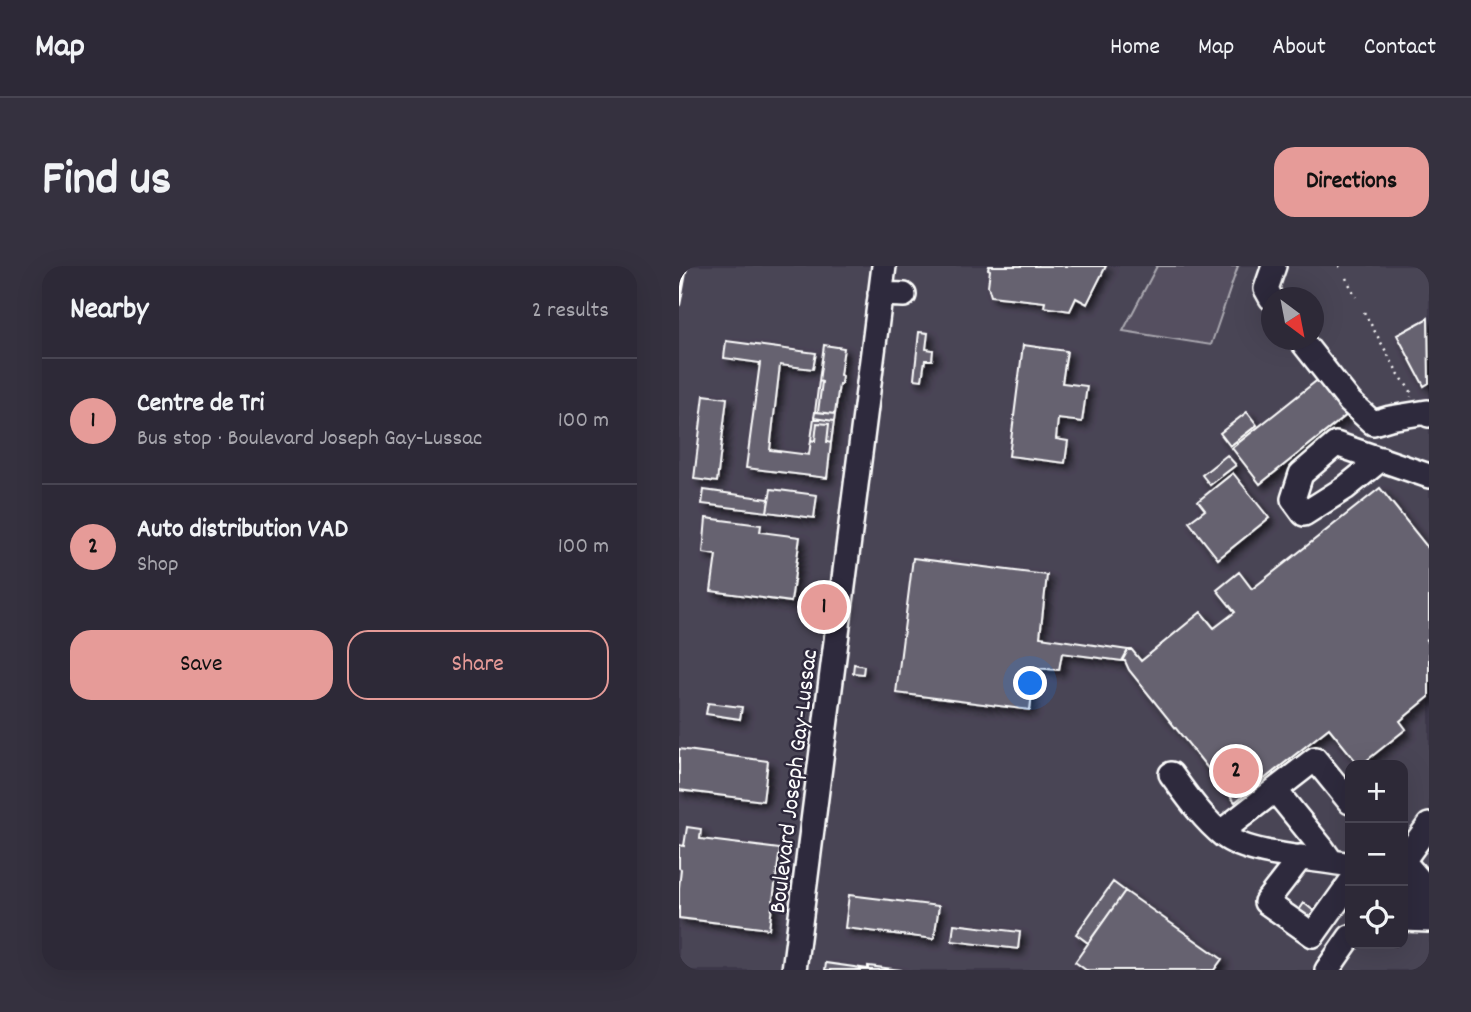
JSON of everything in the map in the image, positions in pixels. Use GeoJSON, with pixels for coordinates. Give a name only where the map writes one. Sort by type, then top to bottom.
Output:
{"type":"FeatureCollection","features":[{"type":"Feature","properties":{"kind":"street","name":"Boulevard Joseph Gay-Lussac"},"geometry":{"type":"LineString","coordinates":[[794,970],[884,266]]}},
{"type":"Feature","properties":{"kind":"street"},"geometry":{"type":"LineString","coordinates":[[1267,287],[1274,266]]}},
{"type":"Feature","properties":{"kind":"street"},"geometry":{"type":"LineString","coordinates":[[880,295],[904,295]]}},
{"type":"Feature","properties":{"kind":"street"},"geometry":{"type":"LineString","coordinates":[[1309,350],[1350,402],[1373,423],[1427,412],[1429,415]]}},
{"type":"Feature","properties":{"kind":"street"},"geometry":{"type":"LineString","coordinates":[[1381,459],[1429,476]]}},
{"type":"Feature","properties":{"kind":"street"},"geometry":{"type":"LineString","coordinates":[[1221,832],[1315,759],[1345,796]]}},
{"type":"Feature","properties":{"kind":"street"},"geometry":{"type":"LineString","coordinates":[[1171,774],[1192,803],[1226,837],[1251,849],[1341,863]]}},
{"type":"Feature","properties":{"kind":"street"},"geometry":{"type":"LineString","coordinates":[[1275,790],[1322,848],[1341,863]]}},
{"type":"Feature","properties":{"kind":"street"},"geometry":{"type":"LineString","coordinates":[[1408,854],[1429,825]]}},
{"type":"Feature","properties":{"kind":"street"},"geometry":{"type":"LineString","coordinates":[[1301,857],[1266,902],[1313,935],[1348,886]]}},
{"type":"Feature","properties":{"kind":"street"},"geometry":{"type":"LineString","coordinates":[[1408,867],[1429,891]]}},
{"type":"Feature","properties":{"kind":"street"},"geometry":{"type":"LineString","coordinates":[[1408,894],[1429,910]]}},
{"type":"Feature","properties":{"kind":"street"},"geometry":{"type":"LineString","coordinates":[[1408,919],[1429,920]]}},
{"type":"Feature","properties":{"kind":"street"},"geometry":{"type":"LineString","coordinates":[[1327,970],[1345,947]]}},
{"type":"Feature","properties":{"kind":"path"},"geometry":{"type":"LineString","coordinates":[[1346,278],[1356,298]]}},
{"type":"Feature","properties":{"kind":"path"},"geometry":{"type":"LineString","coordinates":[[1364,312],[1412,393],[1411,400]]}},
{"type":"Feature","properties":{"kind":"shaded area"},"geometry":{"type":"Polygon","coordinates":[[[679,266],[1429,266],[1429,970],[679,970],[679,266]]]}},
{"type":"Feature","properties":{"kind":"shaded area"},"geometry":{"type":"Polygon","coordinates":[[[1157,266],[1238,266],[1211,345],[1123,331],[1157,266]]]}},
{"type":"Feature","properties":{"kind":"building"},"geometry":{"type":"Polygon","coordinates":[[[989,266],[1106,266],[1087,304],[1076,298],[1070,311],[1044,307],[1045,302],[991,296],[988,286],[989,266]]]}},
{"type":"Feature","properties":{"kind":"building"},"geometry":{"type":"Polygon","coordinates":[[[1428,318],[1429,383],[1424,386],[1397,335],[1428,318]]]}},
{"type":"Feature","properties":{"kind":"building"},"geometry":{"type":"Polygon","coordinates":[[[919,332],[928,333],[926,349],[933,350],[932,360],[925,360],[922,380],[914,379],[919,332]]]}},
{"type":"Feature","properties":{"kind":"building"},"geometry":{"type":"Polygon","coordinates":[[[726,341],[816,353],[813,369],[780,365],[770,450],[809,455],[811,440],[815,441],[817,423],[829,424],[827,442],[831,443],[827,478],[746,468],[760,363],[724,358],[726,341]]]}},
{"type":"Feature","properties":{"kind":"building"},"geometry":{"type":"Polygon","coordinates":[[[824,345],[844,348],[835,414],[818,412],[824,345]]]}},
{"type":"Feature","properties":{"kind":"building"},"geometry":{"type":"Polygon","coordinates":[[[1023,345],[1067,351],[1062,383],[1087,386],[1082,422],[1058,419],[1056,439],[1068,441],[1065,463],[1009,456],[1023,345]]]}},
{"type":"Feature","properties":{"kind":"building"},"geometry":{"type":"Polygon","coordinates":[[[1320,378],[1348,414],[1260,484],[1232,448],[1320,378]]]}},
{"type":"Feature","properties":{"kind":"building"},"geometry":{"type":"Polygon","coordinates":[[[819,381],[822,382],[818,412],[815,412],[819,381]]]}},
{"type":"Feature","properties":{"kind":"building"},"geometry":{"type":"Polygon","coordinates":[[[704,395],[727,398],[717,482],[694,479],[704,395]]]}},
{"type":"Feature","properties":{"kind":"building"},"geometry":{"type":"Polygon","coordinates":[[[815,412],[835,414],[834,421],[814,418],[815,412]]]}},
{"type":"Feature","properties":{"kind":"building"},"geometry":{"type":"Polygon","coordinates":[[[1247,412],[1257,425],[1230,446],[1220,433],[1247,412]]]}},
{"type":"Feature","properties":{"kind":"building"},"geometry":{"type":"Polygon","coordinates":[[[814,418],[834,421],[831,443],[827,442],[829,424],[817,423],[815,441],[811,440],[814,418]]]}},
{"type":"Feature","properties":{"kind":"building"},"geometry":{"type":"Polygon","coordinates":[[[1227,455],[1236,465],[1210,485],[1202,475],[1227,455]]]}},
{"type":"Feature","properties":{"kind":"building"},"geometry":{"type":"Polygon","coordinates":[[[1233,473],[1269,518],[1218,559],[1189,522],[1205,510],[1198,501],[1233,473]]]}},
{"type":"Feature","properties":{"kind":"building"},"geometry":{"type":"Polygon","coordinates":[[[1380,488],[1429,549],[1429,638],[1426,640],[1429,643],[1429,697],[1400,721],[1406,729],[1367,760],[1355,760],[1329,728],[1235,802],[1129,670],[1125,661],[1122,661],[1128,650],[1132,650],[1141,661],[1201,612],[1214,628],[1235,612],[1217,590],[1239,572],[1252,589],[1380,488]]]}},
{"type":"Feature","properties":{"kind":"building"},"geometry":{"type":"Polygon","coordinates":[[[771,489],[817,495],[814,518],[767,512],[771,489]]]}},
{"type":"Feature","properties":{"kind":"building"},"geometry":{"type":"Polygon","coordinates":[[[704,490],[769,499],[767,512],[702,504],[704,490]]]}},
{"type":"Feature","properties":{"kind":"building"},"geometry":{"type":"Polygon","coordinates":[[[706,518],[761,525],[760,532],[800,537],[791,602],[711,591],[716,555],[703,553],[706,518]]]}},
{"type":"Feature","properties":{"kind":"building"},"geometry":{"type":"Polygon","coordinates":[[[913,558],[1047,575],[1040,637],[1128,650],[1122,661],[1062,653],[1059,670],[1035,668],[1030,710],[896,693],[913,558]]]}},
{"type":"Feature","properties":{"kind":"building"},"geometry":{"type":"Polygon","coordinates":[[[854,664],[864,666],[863,674],[853,673],[854,664]]]}},
{"type":"Feature","properties":{"kind":"building"},"geometry":{"type":"Polygon","coordinates":[[[708,703],[742,707],[740,719],[706,714],[708,703]]]}},
{"type":"Feature","properties":{"kind":"building"},"geometry":{"type":"Polygon","coordinates":[[[679,749],[768,761],[763,801],[679,790],[679,749]]]}},
{"type":"Feature","properties":{"kind":"building"},"geometry":{"type":"Polygon","coordinates":[[[687,827],[701,829],[700,839],[780,849],[769,929],[679,918],[679,845],[684,846],[687,827]]]}},
{"type":"Feature","properties":{"kind":"building"},"geometry":{"type":"Polygon","coordinates":[[[1113,882],[1125,891],[1088,943],[1076,934],[1113,882]]]}},
{"type":"Feature","properties":{"kind":"building"},"geometry":{"type":"Polygon","coordinates":[[[1125,891],[1222,959],[1214,970],[1086,970],[1075,962],[1125,891]]]}},
{"type":"Feature","properties":{"kind":"building"},"geometry":{"type":"Polygon","coordinates":[[[849,895],[939,906],[934,939],[845,928],[849,895]]]}},
{"type":"Feature","properties":{"kind":"building"},"geometry":{"type":"Polygon","coordinates":[[[1304,903],[1315,912],[1302,930],[1291,922],[1304,903]]]}},
{"type":"Feature","properties":{"kind":"building"},"geometry":{"type":"Polygon","coordinates":[[[954,924],[1020,932],[1018,949],[952,941],[954,924]]]}},
{"type":"Feature","properties":{"kind":"building"},"geometry":{"type":"Polygon","coordinates":[[[826,963],[868,969],[868,966],[901,970],[825,970],[826,963]]]}},
{"type":"Feature","properties":{"kind":"railway"},"geometry":{"type":"LineString","coordinates":[[679,304],[686,266]]}},
{"type":"Feature","properties":{"kind":"place","name":"Centre de Tri"},"geometry":{"type":"Point","coordinates":[824,607]}},
{"type":"Feature","properties":{"kind":"place","name":"Auto distribution VAD"},"geometry":{"type":"Point","coordinates":[1236,771]}}]}
